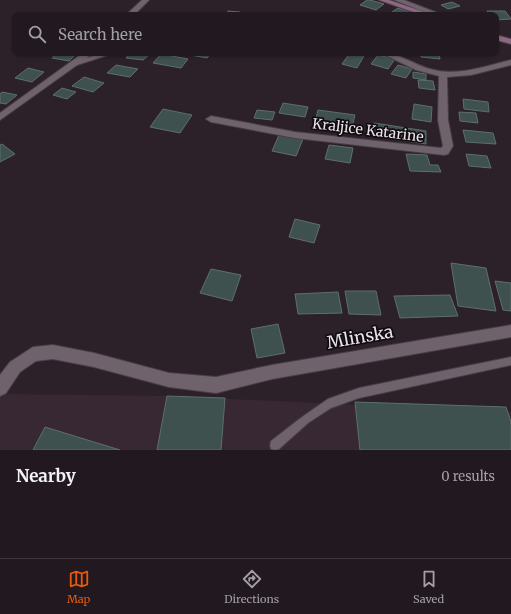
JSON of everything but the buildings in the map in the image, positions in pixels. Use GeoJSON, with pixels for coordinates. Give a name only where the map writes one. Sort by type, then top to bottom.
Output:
{"type":"FeatureCollection","features":[{"type":"Feature","properties":{"kind":"street"},"geometry":{"type":"LineString","coordinates":[[133,12],[146,0]]}},
{"type":"Feature","properties":{"kind":"street"},"geometry":{"type":"LineString","coordinates":[[382,0],[420,12]]}},
{"type":"Feature","properties":{"kind":"street"},"geometry":{"type":"LineString","coordinates":[[397,0],[431,12]]}},
{"type":"Feature","properties":{"kind":"street"},"geometry":{"type":"LineString","coordinates":[[499,38],[511,42]]}},
{"type":"Feature","properties":{"kind":"street"},"geometry":{"type":"LineString","coordinates":[[0,116],[84,56]]}},
{"type":"Feature","properties":{"kind":"street"},"geometry":{"type":"LineString","coordinates":[[75,64],[100,56]]}},
{"type":"Feature","properties":{"kind":"street"},"geometry":{"type":"LineString","coordinates":[[392,56],[425,70],[443,75],[475,71],[511,62]]}},
{"type":"Feature","properties":{"kind":"street","name":"Kraljice Katarine"},"geometry":{"type":"LineString","coordinates":[[211,119],[295,136],[444,152],[448,146],[444,134],[442,100],[443,75]]}},
{"type":"Feature","properties":{"kind":"street","name":"Mlinska"},"geometry":{"type":"LineString","coordinates":[[0,388],[15,367],[33,354],[53,352],[94,360],[169,380],[216,385],[272,372],[511,330]]}},
{"type":"Feature","properties":{"kind":"lane"},"geometry":{"type":"LineString","coordinates":[[275,446],[305,420],[328,404],[359,393],[511,361]]}},
{"type":"Feature","properties":{"kind":"shaded area"},"geometry":{"type":"Polygon","coordinates":[[[0,394],[167,396],[511,412],[511,450],[0,450],[0,394]]]}}]}
